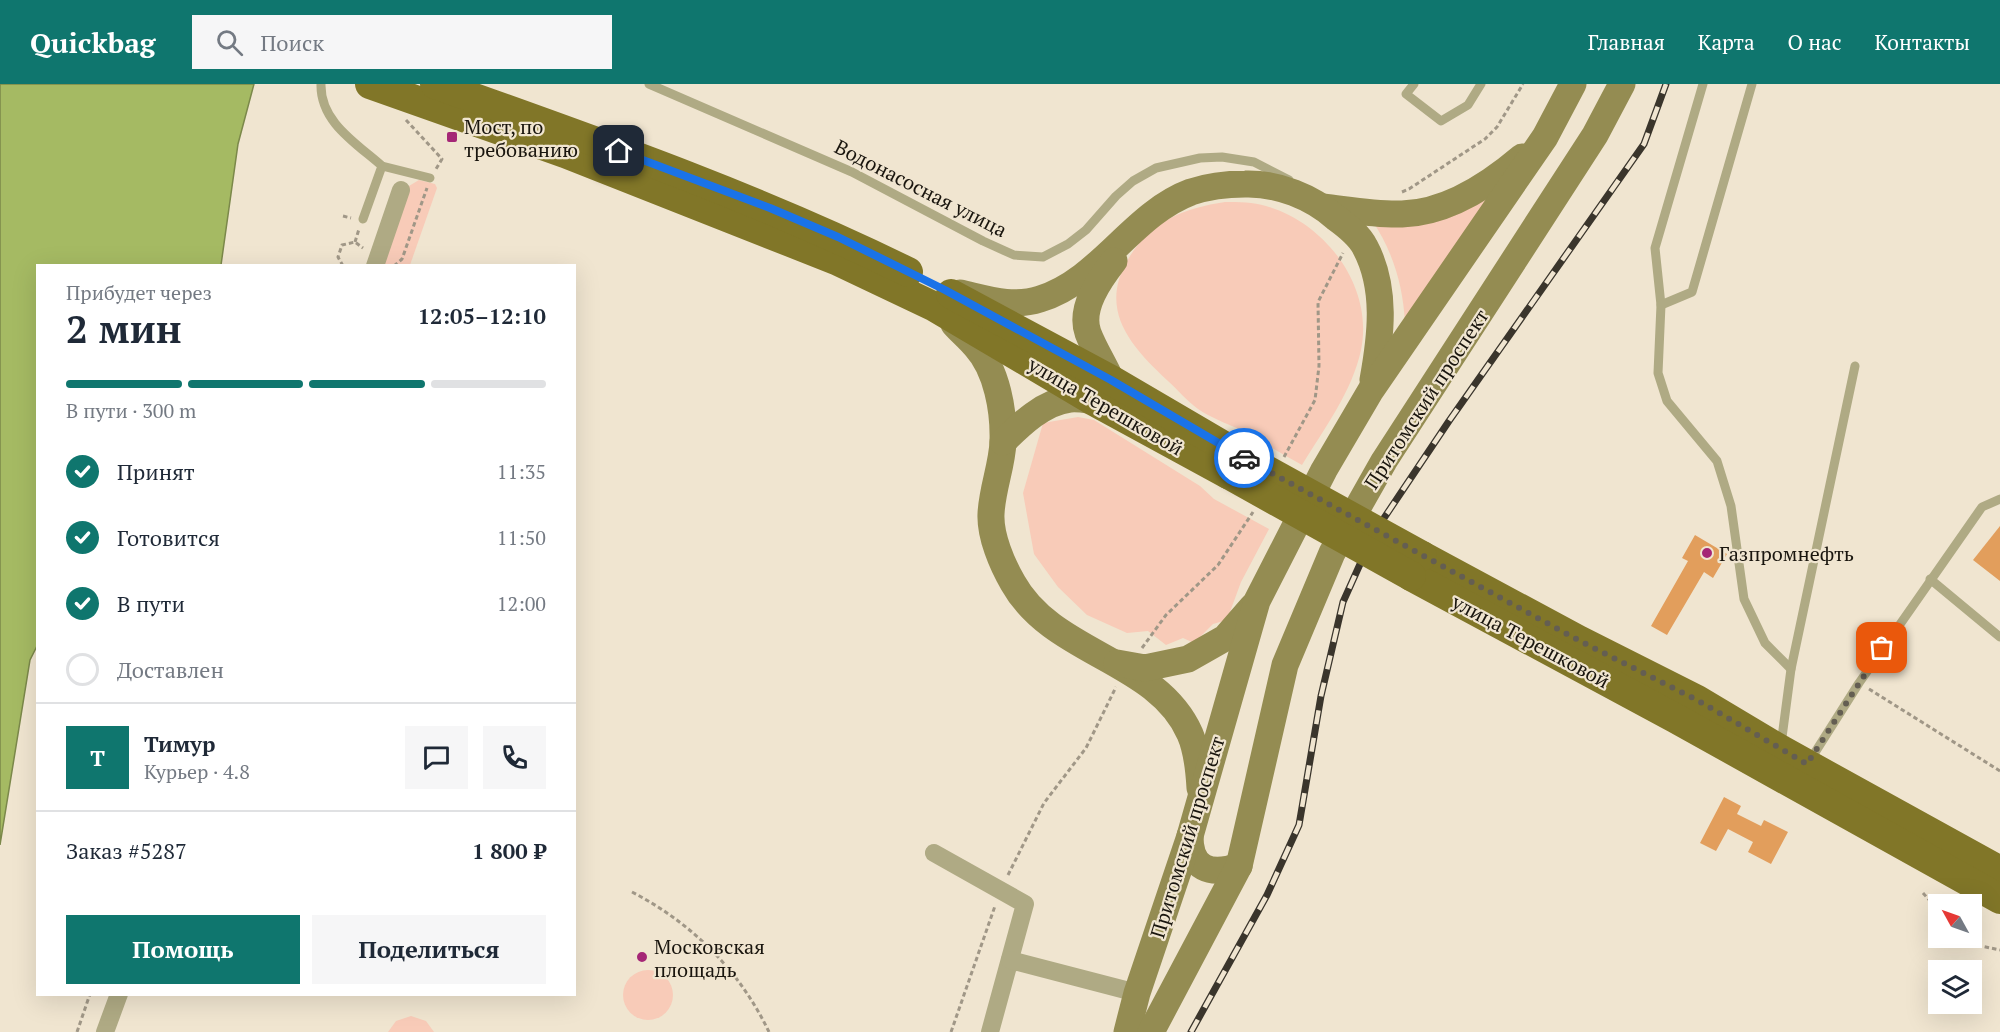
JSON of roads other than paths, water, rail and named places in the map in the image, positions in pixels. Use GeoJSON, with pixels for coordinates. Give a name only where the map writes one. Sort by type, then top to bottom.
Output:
{"type":"FeatureCollection","features":[{"type":"Feature","properties":{"kind":"main road","name":"улица Терешковой"},"geometry":{"type":"LineString","coordinates":[[435,84],[575,133],[770,208],[838,237],[940,298],[1233,465],[1417,566],[1675,718],[2000,899]]}},
{"type":"Feature","properties":{"kind":"main road","name":"Притомский проспект"},"geometry":{"type":"LineString","coordinates":[[1127,1032],[1137,993],[1201,801],[1257,601],[1324,470],[1371,390],[1545,137],[1573,84]]}},
{"type":"Feature","properties":{"kind":"main road","name":"Притомский проспект"},"geometry":{"type":"LineString","coordinates":[[1151,1032],[1239,866],[1285,665],[1332,553],[1384,461],[1595,135],[1622,84]]}},
{"type":"Feature","properties":{"kind":"main road","name":"улица Терешковой"},"geometry":{"type":"LineString","coordinates":[[378,87],[565,153],[836,260],[940,298]]}},
{"type":"Feature","properties":{"kind":"main road"},"geometry":{"type":"LineString","coordinates":[[1323,207],[1403,214],[1445,206],[1502,175],[1545,137]]}},
{"type":"Feature","properties":{"kind":"main road"},"geometry":{"type":"LineString","coordinates":[[940,298],[1009,304],[1039,300],[1067,288],[1158,212],[1190,193],[1220,185],[1258,183],[1296,193],[1323,207],[1354,233],[1365,246],[1375,274],[1380,308],[1381,337],[1371,390]]}},
{"type":"Feature","properties":{"kind":"main road"},"geometry":{"type":"LineString","coordinates":[[1003,442],[1023,421],[1046,408],[1103,390],[1087,332],[1087,318],[1098,282],[1138,229]]}},
{"type":"Feature","properties":{"kind":"main road"},"geometry":{"type":"LineString","coordinates":[[940,298],[988,364],[999,399],[1003,442],[991,516],[1000,555],[1013,584],[1030,608],[1059,633],[1092,652],[1117,672],[1170,705],[1186,727],[1195,748],[1201,801]]}},
{"type":"Feature","properties":{"kind":"main road","name":"улица Терешковой"},"geometry":{"type":"LineString","coordinates":[[1417,566],[1580,641],[1697,700],[1781,750],[2000,871]]}},
{"type":"Feature","properties":{"kind":"main road"},"geometry":{"type":"LineString","coordinates":[[1117,672],[1188,659],[1225,638],[1257,601]]}},
{"type":"Feature","properties":{"kind":"main road"},"geometry":{"type":"LineString","coordinates":[[1190,836],[1190,851],[1195,861],[1203,867],[1227,870],[1239,866]]}},
{"type":"Feature","properties":{"kind":"street"},"geometry":{"type":"LineString","coordinates":[[370,260],[401,190]]}},
{"type":"Feature","properties":{"kind":"street"},"geometry":{"type":"LineString","coordinates":[[934,853],[1025,904],[990,1032]]}},
{"type":"Feature","properties":{"kind":"street"},"geometry":{"type":"LineString","coordinates":[[1010,960],[1137,993]]}},
{"type":"Feature","properties":{"kind":"street"},"geometry":{"type":"LineString","coordinates":[[105,1032],[118,996]]}},
{"type":"Feature","properties":{"kind":"lane"},"geometry":{"type":"LineString","coordinates":[[321,84],[321,98],[329,117],[347,136],[382,166],[429,180]]}},
{"type":"Feature","properties":{"kind":"lane","name":"Водонасосная улица"},"geometry":{"type":"LineString","coordinates":[[649,84],[852,172],[1014,255],[1043,257],[1086,230],[1116,196],[1133,181],[1156,168],[1200,158],[1222,157],[1254,162],[1284,177],[1323,207]]}},
{"type":"Feature","properties":{"kind":"lane"},"geometry":{"type":"LineString","coordinates":[[1414,84],[1406,94],[1441,121],[1468,105],[1481,84]]}},
{"type":"Feature","properties":{"kind":"lane"},"geometry":{"type":"LineString","coordinates":[[1703,84],[1655,248],[1661,305],[1658,373],[1667,400],[1717,461],[1731,506],[1744,599],[1765,643],[1791,669]]}},
{"type":"Feature","properties":{"kind":"lane"},"geometry":{"type":"LineString","coordinates":[[1661,305],[1692,292],[1752,84]]}},
{"type":"Feature","properties":{"kind":"lane"},"geometry":{"type":"LineString","coordinates":[[363,219],[382,166]]}},
{"type":"Feature","properties":{"kind":"lane"},"geometry":{"type":"LineString","coordinates":[[1781,750],[1791,669],[1855,366]]}},
{"type":"Feature","properties":{"kind":"lane"},"geometry":{"type":"LineString","coordinates":[[1807,764],[1858,683],[1982,507],[2000,499]]}},
{"type":"Feature","properties":{"kind":"lane"},"geometry":{"type":"LineString","coordinates":[[1930,579],[2000,637]]}},
{"type":"Feature","properties":{"kind":"railway"},"geometry":{"type":"LineString","coordinates":[[1191,1032],[1267,895],[1299,825],[1321,696],[1343,602],[1374,533],[1449,421],[1644,144],[1666,84]]}},
{"type":"Feature","properties":{"kind":"place","name":"Мост, по требованию"},"geometry":{"type":"Point","coordinates":[452,137]}},
{"type":"Feature","properties":{"kind":"place","name":"Газпромнефть"},"geometry":{"type":"Point","coordinates":[1707,553]}},
{"type":"Feature","properties":{"kind":"place","name":"Московская площадь"},"geometry":{"type":"Point","coordinates":[642,957]}}]}
